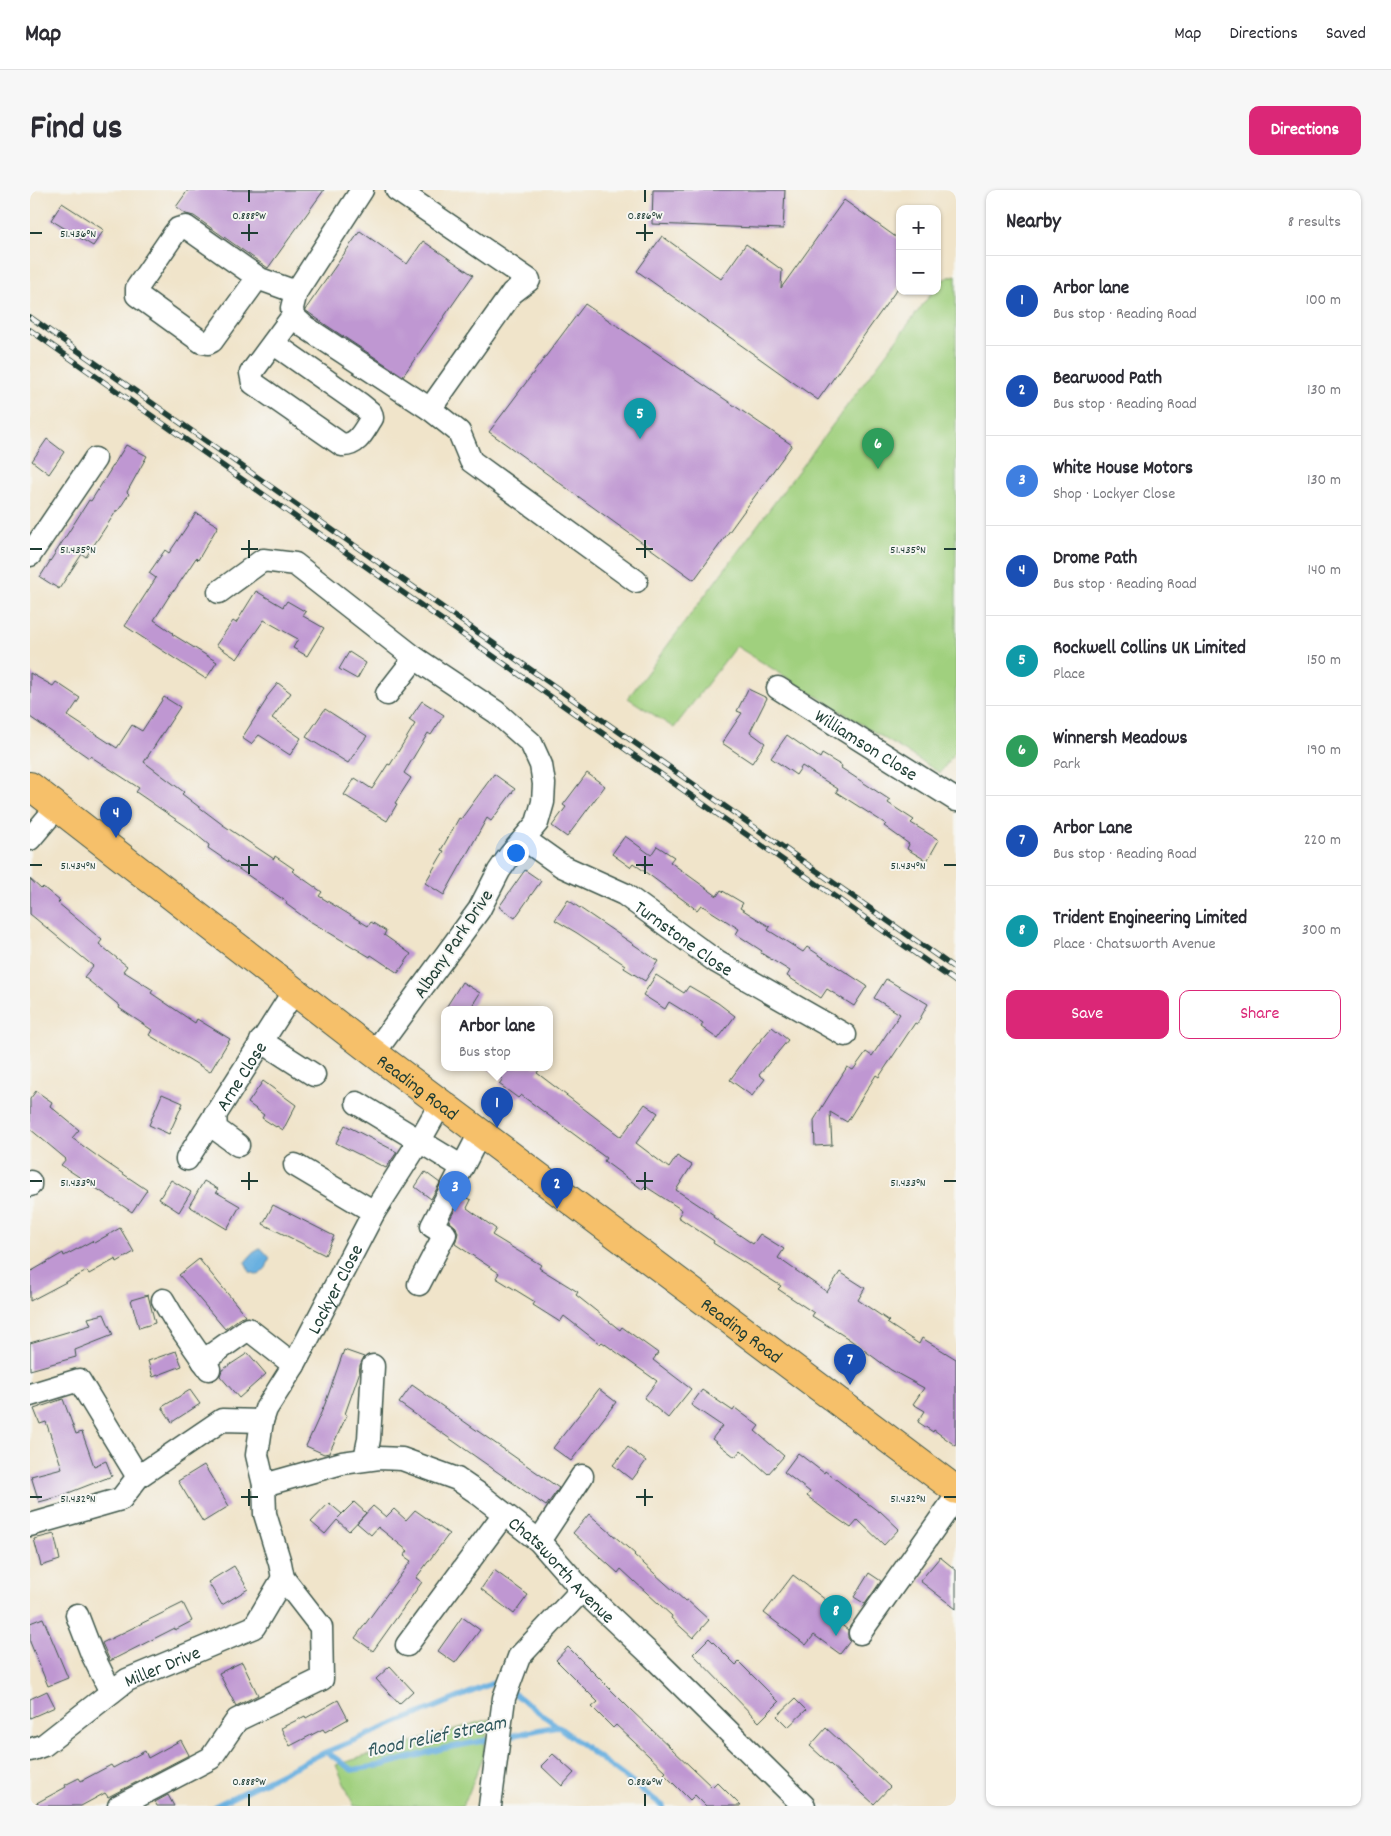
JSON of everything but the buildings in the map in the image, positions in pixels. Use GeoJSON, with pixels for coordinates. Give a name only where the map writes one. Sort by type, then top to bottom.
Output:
{"type":"FeatureCollection","features":[{"type":"Feature","properties":{"kind":"main road","name":"Reading Road"},"geometry":{"type":"LineString","coordinates":[[30,786],[374,1054],[956,1490]]}},
{"type":"Feature","properties":{"kind":"street"},"geometry":{"type":"LineString","coordinates":[[273,343],[360,404],[371,414],[372,418],[356,442],[342,445],[253,383],[251,373],[292,316],[296,292],[362,190]]}},
{"type":"Feature","properties":{"kind":"street"},"geometry":{"type":"LineString","coordinates":[[397,190],[529,280],[512,293],[430,409]]}},
{"type":"Feature","properties":{"kind":"street"},"geometry":{"type":"LineString","coordinates":[[260,279],[256,280],[212,341],[208,343],[202,342],[137,295],[137,288],[174,234],[178,229],[186,227],[260,279],[296,292]]}},
{"type":"Feature","properties":{"kind":"street"},"geometry":{"type":"LineString","coordinates":[[292,316],[305,327],[430,409],[459,432],[471,461],[636,581]]}},
{"type":"Feature","properties":{"kind":"street"},"geometry":{"type":"LineString","coordinates":[[30,555],[95,459]]}},
{"type":"Feature","properties":{"kind":"street","name":"Albany Park Drive"},"geometry":{"type":"LineString","coordinates":[[219,592],[263,560],[295,564],[415,658],[496,712],[532,743],[541,765],[544,784],[543,802],[537,823],[510,854],[479,910],[374,1054]]}},
{"type":"Feature","properties":{"kind":"street"},"geometry":{"type":"LineString","coordinates":[[387,694],[415,658]]}},
{"type":"Feature","properties":{"kind":"street","name":"Williamson Close"},"geometry":{"type":"LineString","coordinates":[[778,688],[956,800]]}},
{"type":"Feature","properties":{"kind":"street"},"geometry":{"type":"LineString","coordinates":[[30,838],[57,807]]}},
{"type":"Feature","properties":{"kind":"street","name":"Turnstone Close"},"geometry":{"type":"LineString","coordinates":[[524,839],[562,866],[624,894],[717,962],[845,1035]]}},
{"type":"Feature","properties":{"kind":"street","name":"Arne Close"},"geometry":{"type":"LineString","coordinates":[[187,1159],[294,991]]}},
{"type":"Feature","properties":{"kind":"street"},"geometry":{"type":"LineString","coordinates":[[261,1041],[314,1075]]}},
{"type":"Feature","properties":{"kind":"street"},"geometry":{"type":"LineString","coordinates":[[357,1103],[454,1162]]}},
{"type":"Feature","properties":{"kind":"street","name":"Lockyer Close"},"geometry":{"type":"LineString","coordinates":[[283,1578],[265,1514],[264,1485],[257,1455],[266,1408],[294,1365],[374,1212],[420,1140],[440,1103]]}},
{"type":"Feature","properties":{"kind":"street"},"geometry":{"type":"LineString","coordinates":[[215,1114],[216,1129],[238,1144]]}},
{"type":"Feature","properties":{"kind":"street"},"geometry":{"type":"LineString","coordinates":[[419,1284],[446,1234],[432,1226],[480,1133]]}},
{"type":"Feature","properties":{"kind":"street"},"geometry":{"type":"LineString","coordinates":[[295,1165],[374,1212]]}},
{"type":"Feature","properties":{"kind":"street"},"geometry":{"type":"LineString","coordinates":[[164,1300],[173,1318],[206,1365],[248,1329],[294,1365]]}},
{"type":"Feature","properties":{"kind":"street"},"geometry":{"type":"LineString","coordinates":[[365,1459],[369,1439],[373,1366]]}},
{"type":"Feature","properties":{"kind":"street"},"geometry":{"type":"LineString","coordinates":[[30,1395],[80,1380],[138,1476]]}},
{"type":"Feature","properties":{"kind":"street"},"geometry":{"type":"LineString","coordinates":[[30,1525],[121,1499],[138,1476],[222,1420],[262,1421]]}},
{"type":"Feature","properties":{"kind":"street","name":"Chatsworth Avenue"},"geometry":{"type":"LineString","coordinates":[[264,1485],[342,1463],[365,1459],[402,1459],[457,1479],[539,1541],[582,1590],[649,1653],[804,1806]]}},
{"type":"Feature","properties":{"kind":"street"},"geometry":{"type":"LineString","coordinates":[[539,1541],[582,1476]]}},
{"type":"Feature","properties":{"kind":"street"},"geometry":{"type":"LineString","coordinates":[[860,1633],[956,1497]]}},
{"type":"Feature","properties":{"kind":"street"},"geometry":{"type":"LineString","coordinates":[[407,1645],[504,1514]]}},
{"type":"Feature","properties":{"kind":"street"},"geometry":{"type":"LineString","coordinates":[[119,1806],[211,1758],[237,1720],[322,1679],[321,1627],[283,1578]]}},
{"type":"Feature","properties":{"kind":"street","name":"Miller Drive"},"geometry":{"type":"LineString","coordinates":[[30,1750],[44,1745],[127,1680],[254,1627],[283,1578]]}},
{"type":"Feature","properties":{"kind":"street"},"geometry":{"type":"LineString","coordinates":[[492,1805],[504,1698],[519,1657],[582,1590]]}},
{"type":"Feature","properties":{"kind":"street"},"geometry":{"type":"LineString","coordinates":[[77,1615],[92,1654],[111,1692]]}},
{"type":"Feature","properties":{"kind":"green space"},"geometry":{"type":"Polygon","coordinates":[[[956,275],[956,751],[940,773],[736,646],[674,728],[628,698],[930,295],[941,295],[941,282],[956,275]]]}},
{"type":"Feature","properties":{"kind":"green space"},"geometry":{"type":"Polygon","coordinates":[[[489,1719],[483,1757],[462,1806],[354,1806],[336,1765],[489,1719]]]}},
{"type":"Feature","properties":{"kind":"water"},"geometry":{"type":"Polygon","coordinates":[[[261,1248],[270,1258],[266,1268],[259,1275],[250,1272],[245,1262],[253,1253],[261,1248]]]}},
{"type":"Feature","properties":{"kind":"waterway"},"geometry":{"type":"LineString","coordinates":[[215,1806],[321,1754],[498,1681],[504,1686]]}},
{"type":"Feature","properties":{"kind":"waterway"},"geometry":{"type":"LineString","coordinates":[[511,1691],[663,1806]]}},
{"type":"Feature","properties":{"kind":"waterway","name":"flood relief stream"},"geometry":{"type":"LineString","coordinates":[[505,1737],[557,1726]]}},
{"type":"Feature","properties":{"kind":"waterway","name":"flood relief stream"},"geometry":{"type":"LineString","coordinates":[[327,1752],[352,1770],[383,1765],[441,1749],[493,1739]]}},
{"type":"Feature","properties":{"kind":"railway"},"geometry":{"type":"LineString","coordinates":[[30,317],[956,969]]}},
{"type":"Feature","properties":{"kind":"railway"},"geometry":{"type":"LineString","coordinates":[[30,330],[956,982]]}},
{"type":"Feature","properties":{"kind":"place","name":"Rockwell Collins UK Limited"},"geometry":{"type":"Point","coordinates":[640,439]}},
{"type":"Feature","properties":{"kind":"place","name":"Winnersh Meadows"},"geometry":{"type":"Point","coordinates":[878,469]}},
{"type":"Feature","properties":{"kind":"place","name":"Drome Path"},"geometry":{"type":"Point","coordinates":[116,838]}},
{"type":"Feature","properties":{"kind":"place","name":"Arbor lane"},"geometry":{"type":"Point","coordinates":[497,1128]}},
{"type":"Feature","properties":{"kind":"place","name":"Bearwood Path"},"geometry":{"type":"Point","coordinates":[557,1209]}},
{"type":"Feature","properties":{"kind":"place","name":"White House Motors"},"geometry":{"type":"Point","coordinates":[455,1212]}},
{"type":"Feature","properties":{"kind":"place","name":"Arbor Lane"},"geometry":{"type":"Point","coordinates":[850,1385]}},
{"type":"Feature","properties":{"kind":"place","name":"Trident Engineering Limited"},"geometry":{"type":"Point","coordinates":[836,1636]}}]}
